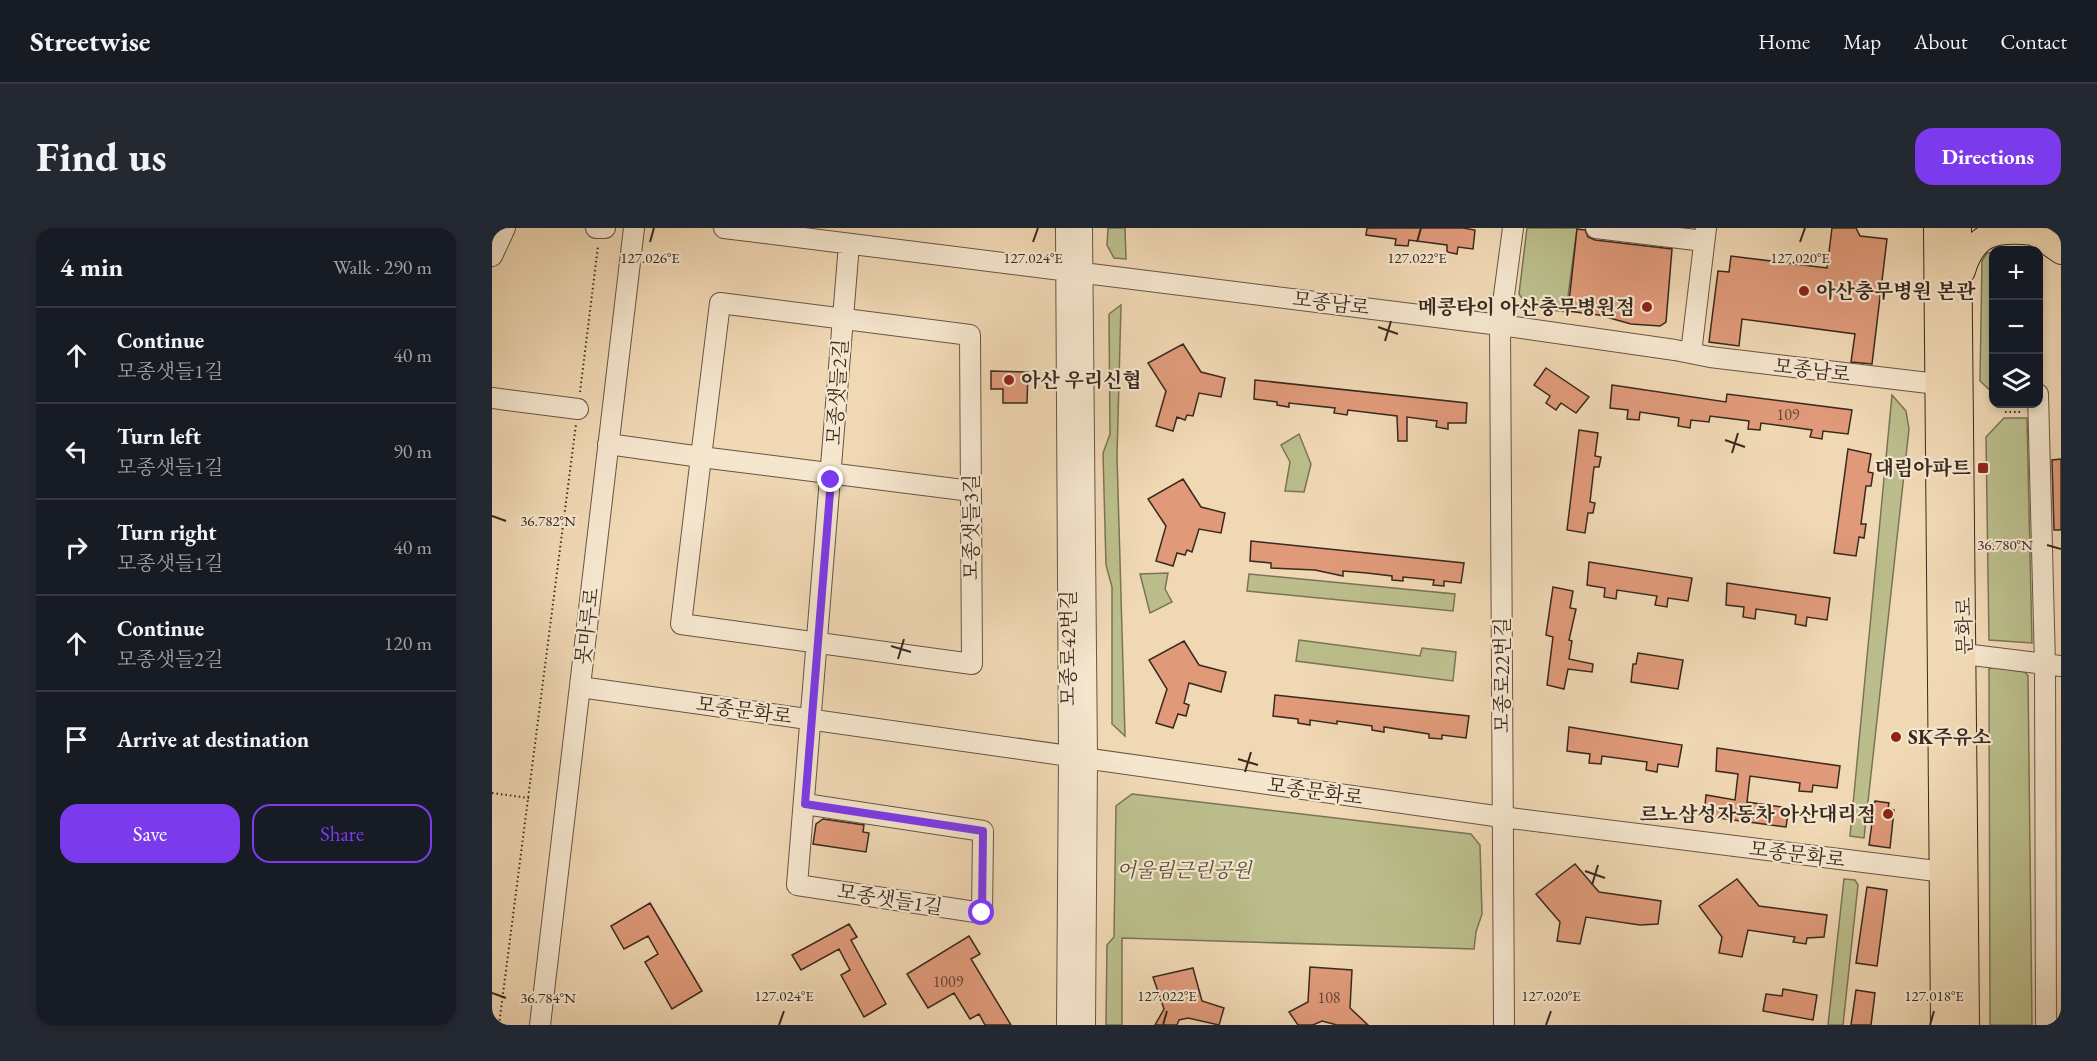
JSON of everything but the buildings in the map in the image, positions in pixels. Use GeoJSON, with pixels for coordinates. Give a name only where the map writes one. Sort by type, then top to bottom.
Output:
{"type":"FeatureCollection","features":[{"type":"Feature","properties":{"kind":"main road","name":"문화로"},"geometry":{"type":"LineString","coordinates":[[1936,228],[1944,872],[1943,1025]]}},
{"type":"Feature","properties":{"kind":"main road","name":"문화로"},"geometry":{"type":"LineString","coordinates":[[1959,228],[1967,1025]]}},
{"type":"Feature","properties":{"kind":"main road"},"geometry":{"type":"LineString","coordinates":[[1960,282],[1966,260],[1975,244],[1990,234],[2012,231],[2032,237],[2061,252]]}},
{"type":"Feature","properties":{"kind":"street"},"geometry":{"type":"LineString","coordinates":[[492,256],[505,228]]}},
{"type":"Feature","properties":{"kind":"street","name":"못마루로"},"geometry":{"type":"LineString","coordinates":[[540,1025],[634,228]]}},
{"type":"Feature","properties":{"kind":"street","name":"모종남로"},"geometry":{"type":"LineString","coordinates":[[724,228],[1500,325],[1691,353],[1937,384]]}},
{"type":"Feature","properties":{"kind":"street"},"geometry":{"type":"LineString","coordinates":[[1066,228],[1074,271]]}},
{"type":"Feature","properties":{"kind":"street"},"geometry":{"type":"LineString","coordinates":[[1074,271],[1082,228]]}},
{"type":"Feature","properties":{"kind":"street","name":"모종로22번길"},"geometry":{"type":"LineString","coordinates":[[1504,1025],[1500,325],[1513,228]]}},
{"type":"Feature","properties":{"kind":"street"},"geometry":{"type":"LineString","coordinates":[[1596,228],[1705,234],[1691,353]]}},
{"type":"Feature","properties":{"kind":"street","name":"모종샛들2길"},"geometry":{"type":"LineString","coordinates":[[813,720],[849,244]]}},
{"type":"Feature","properties":{"kind":"street","name":"모종로42번길"},"geometry":{"type":"LineString","coordinates":[[1074,271],[1078,757],[1085,1025]]}},
{"type":"Feature","properties":{"kind":"street","name":"모종샛들3길"},"geometry":{"type":"LineString","coordinates":[[720,303],[843,318],[970,334],[972,664],[681,624],[720,303]]}},
{"type":"Feature","properties":{"kind":"street"},"geometry":{"type":"LineString","coordinates":[[492,398],[578,409]]}},
{"type":"Feature","properties":{"kind":"street"},"geometry":{"type":"LineString","coordinates":[[2039,408],[2053,665],[2053,957],[2046,1025]]}},
{"type":"Feature","properties":{"kind":"street"},"geometry":{"type":"LineString","coordinates":[[609,444],[971,491]]}},
{"type":"Feature","properties":{"kind":"street"},"geometry":{"type":"LineString","coordinates":[[1964,654],[2053,665]]}},
{"type":"Feature","properties":{"kind":"street","name":"모종문화로"},"geometry":{"type":"LineString","coordinates":[[580,687],[1502,817],[1944,872]]}},
{"type":"Feature","properties":{"kind":"street","name":"모종샛들1길"},"geometry":{"type":"LineString","coordinates":[[805,804],[983,831],[982,913],[797,885],[813,720]]}},
{"type":"Feature","properties":{"kind":"street","name":"모종로42번길"},"geometry":{"type":"LineString","coordinates":[[1067,1025],[1078,757]]}},
{"type":"Feature","properties":{"kind":"path"},"geometry":{"type":"LineString","coordinates":[[499,1025],[600,229]]}},
{"type":"Feature","properties":{"kind":"path"},"geometry":{"type":"LineString","coordinates":[[492,793],[529,798]]}},
{"type":"Feature","properties":{"kind":"green space"},"geometry":{"type":"Polygon","coordinates":[[[1108,228],[1125,228],[1126,259],[1114,258],[1107,245],[1108,228]]]}},
{"type":"Feature","properties":{"kind":"green space"},"geometry":{"type":"Polygon","coordinates":[[[1527,228],[1577,228],[1566,312],[1528,307],[1519,294],[1527,228]]]}},
{"type":"Feature","properties":{"kind":"green space"},"geometry":{"type":"Polygon","coordinates":[[[1989,253],[1989,389],[1980,381],[1982,261],[1989,253]]]}},
{"type":"Feature","properties":{"kind":"green space"},"geometry":{"type":"Polygon","coordinates":[[[1121,305],[1117,456],[1125,736],[1112,724],[1112,587],[1106,565],[1103,453],[1110,434],[1109,314],[1121,305]]]}},
{"type":"Feature","properties":{"kind":"green space"},"geometry":{"type":"Polygon","coordinates":[[[1892,395],[1906,411],[1909,429],[1864,838],[1850,836],[1892,395]]]}},
{"type":"Feature","properties":{"kind":"green space"},"geometry":{"type":"Polygon","coordinates":[[[2004,418],[2027,418],[2032,643],[1989,640],[1986,437],[2004,418]]]}},
{"type":"Feature","properties":{"kind":"green space"},"geometry":{"type":"Polygon","coordinates":[[[1299,434],[1311,464],[1304,492],[1285,491],[1290,462],[1281,445],[1299,434]]]}},
{"type":"Feature","properties":{"kind":"green space"},"geometry":{"type":"Polygon","coordinates":[[[1168,573],[1165,589],[1172,602],[1150,613],[1140,574],[1168,573]]]}},
{"type":"Feature","properties":{"kind":"green space"},"geometry":{"type":"Polygon","coordinates":[[[1249,574],[1455,594],[1453,611],[1247,591],[1249,574]]]}},
{"type":"Feature","properties":{"kind":"green space"},"geometry":{"type":"Polygon","coordinates":[[[1299,640],[1420,656],[1422,648],[1456,652],[1453,681],[1296,661],[1299,640]]]}},
{"type":"Feature","properties":{"kind":"green space"},"geometry":{"type":"Polygon","coordinates":[[[1993,667],[2025,672],[2028,676],[2032,1025],[1990,1025],[1989,669],[1993,667]]]}},
{"type":"Feature","properties":{"kind":"green space","name":"어울림근린공원"},"geometry":{"type":"Polygon","coordinates":[[[1132,794],[1471,834],[1480,845],[1482,914],[1476,932],[1474,949],[1122,938],[1122,1025],[1106,1025],[1107,945],[1114,937],[1116,806],[1132,794]]]}},
{"type":"Feature","properties":{"kind":"green space"},"geometry":{"type":"Polygon","coordinates":[[[1844,879],[1855,880],[1858,885],[1843,1025],[1828,1025],[1844,879]]]}},
{"type":"Feature","properties":{"kind":"place","name":"아산충무병원 본관"},"geometry":{"type":"Point","coordinates":[1804,291]}},
{"type":"Feature","properties":{"kind":"place","name":"메콩타이 아산충무병원점"},"geometry":{"type":"Point","coordinates":[1647,307]}},
{"type":"Feature","properties":{"kind":"place","name":"아산 우리신협"},"geometry":{"type":"Point","coordinates":[1009,380]}},
{"type":"Feature","properties":{"kind":"place","name":"대림아파트"},"geometry":{"type":"Point","coordinates":[1983,468]}},
{"type":"Feature","properties":{"kind":"place","name":"SK주유소"},"geometry":{"type":"Point","coordinates":[1896,737]}},
{"type":"Feature","properties":{"kind":"place","name":"르노삼성자동차 아산대리점"},"geometry":{"type":"Point","coordinates":[1888,814]}},
{"type":"Feature","properties":{"kind":"route"},"geometry":{"type":"LineString","coordinates":[[831,480],[805,804],[983,831],[982,913]]}}]}
